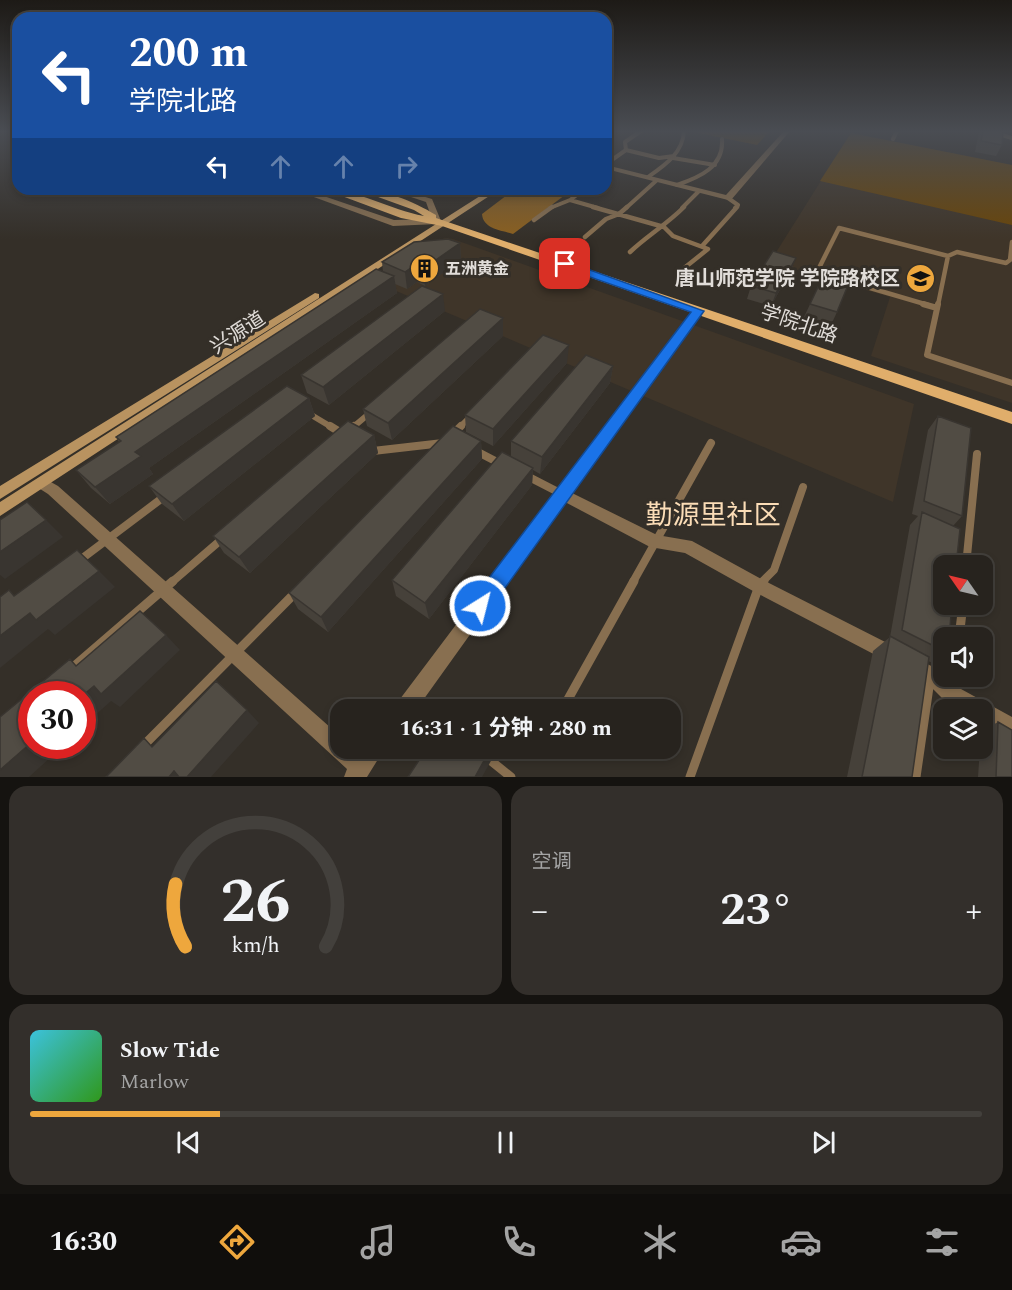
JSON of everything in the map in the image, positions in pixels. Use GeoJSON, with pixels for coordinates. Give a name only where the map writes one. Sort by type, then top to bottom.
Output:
{"type":"FeatureCollection","features":[{"type":"Feature","properties":{"kind":"main road","name":"学院北路"},"geometry":{"type":"LineString","coordinates":[[345,195],[405,216],[440,222],[1012,418]]}},
{"type":"Feature","properties":{"kind":"main road","name":"学院北路"},"geometry":{"type":"LineString","coordinates":[[379,195],[418,208],[440,222]]}},
{"type":"Feature","properties":{"kind":"main road","name":"兴源道"},"geometry":{"type":"LineString","coordinates":[[440,222],[478,195]]}},
{"type":"Feature","properties":{"kind":"main road","name":"兴源道"},"geometry":{"type":"LineString","coordinates":[[0,510],[36,478],[486,195]]}},
{"type":"Feature","properties":{"kind":"main road","name":"兴源道"},"geometry":{"type":"LineString","coordinates":[[0,493],[36,478]]}},
{"type":"Feature","properties":{"kind":"street"},"geometry":{"type":"LineString","coordinates":[[612,169],[728,198],[755,167]]}},
{"type":"Feature","properties":{"kind":"street"},"geometry":{"type":"LineString","coordinates":[[313,195],[393,223],[440,222],[429,201],[410,195]]}},
{"type":"Feature","properties":{"kind":"street"},"geometry":{"type":"LineString","coordinates":[[412,699],[698,311]]}},
{"type":"Feature","properties":{"kind":"street"},"geometry":{"type":"LineString","coordinates":[[36,478],[53,489],[358,773],[368,759]]}},
{"type":"Feature","properties":{"kind":"street"},"geometry":{"type":"LineString","coordinates":[[562,494],[655,543],[687,546],[931,675],[960,699]]}},
{"type":"Feature","properties":{"kind":"street"},"geometry":{"type":"LineString","coordinates":[[993,717],[1012,727]]}},
{"type":"Feature","properties":{"kind":"lane"},"geometry":{"type":"LineString","coordinates":[[648,177],[660,167]]}},
{"type":"Feature","properties":{"kind":"lane"},"geometry":{"type":"LineString","coordinates":[[677,185],[697,178],[713,167]]}},
{"type":"Feature","properties":{"kind":"lane"},"geometry":{"type":"LineString","coordinates":[[585,237],[606,219],[619,214],[657,180]]}},
{"type":"Feature","properties":{"kind":"lane"},"geometry":{"type":"LineString","coordinates":[[630,252],[651,232],[664,227],[699,191]]}},
{"type":"Feature","properties":{"kind":"lane"},"geometry":{"type":"LineString","coordinates":[[534,220],[554,205],[570,200],[577,195]]}},
{"type":"Feature","properties":{"kind":"lane"},"geometry":{"type":"LineString","coordinates":[[703,245],[738,205],[728,198]]}},
{"type":"Feature","properties":{"kind":"lane"},"geometry":{"type":"LineString","coordinates":[[570,200],[664,227],[680,239],[703,245],[708,249],[678,273]]}},
{"type":"Feature","properties":{"kind":"lane"},"geometry":{"type":"LineString","coordinates":[[937,308],[821,273],[818,270],[839,228],[950,255],[964,253],[1006,263],[1011,261],[1012,242]]}},
{"type":"Feature","properties":{"kind":"lane"},"geometry":{"type":"LineString","coordinates":[[950,255],[927,355],[1012,382]]}},
{"type":"Feature","properties":{"kind":"lane"},"geometry":{"type":"LineString","coordinates":[[335,443],[378,406]]}},
{"type":"Feature","properties":{"kind":"lane"},"geometry":{"type":"LineString","coordinates":[[299,407],[352,439]]}},
{"type":"Feature","properties":{"kind":"lane"},"geometry":{"type":"LineString","coordinates":[[436,451],[449,444],[478,410]]}},
{"type":"Feature","properties":{"kind":"lane"},"geometry":{"type":"LineString","coordinates":[[568,699],[711,443]]}},
{"type":"Feature","properties":{"kind":"lane"},"geometry":{"type":"LineString","coordinates":[[368,448],[376,453],[449,444]]}},
{"type":"Feature","properties":{"kind":"lane"},"geometry":{"type":"LineString","coordinates":[[471,449],[511,469]]}},
{"type":"Feature","properties":{"kind":"lane"},"geometry":{"type":"LineString","coordinates":[[967,555],[977,454]]}},
{"type":"Feature","properties":{"kind":"lane"},"geometry":{"type":"LineString","coordinates":[[521,474],[562,494]]}},
{"type":"Feature","properties":{"kind":"lane"},"geometry":{"type":"LineString","coordinates":[[690,777],[759,586],[774,570],[803,487]]}},
{"type":"Feature","properties":{"kind":"lane"},"geometry":{"type":"LineString","coordinates":[[71,567],[170,492]]}},
{"type":"Feature","properties":{"kind":"lane"},"geometry":{"type":"LineString","coordinates":[[67,672],[226,536]]}},
{"type":"Feature","properties":{"kind":"lane"},"geometry":{"type":"LineString","coordinates":[[136,753],[301,587]]}},
{"type":"Feature","properties":{"kind":"lane"},"geometry":{"type":"LineString","coordinates":[[916,777],[931,675]]}},
{"type":"Feature","properties":{"kind":"lane"},"geometry":{"type":"LineString","coordinates":[[954,696],[955,687]]}},
{"type":"Feature","properties":{"kind":"lane"},"geometry":{"type":"LineString","coordinates":[[489,759],[511,777]]}},
{"type":"Feature","properties":{"kind":"shaded area","name":"唐山师范学院 学院路校区"},"geometry":{"type":"Polygon","coordinates":[[[829,167],[1012,167],[1012,403],[871,356],[890,297],[770,262],[829,167]]]}},
{"type":"Feature","properties":{"kind":"shaded area"},"geometry":{"type":"Polygon","coordinates":[[[829,167],[1012,167],[1012,225],[820,181],[829,167]]]}},
{"type":"Feature","properties":{"kind":"shaded area"},"geometry":{"type":"Polygon","coordinates":[[[507,195],[565,195],[513,234],[489,226],[482,214],[507,195]]]}},
{"type":"Feature","properties":{"kind":"shaded area"},"geometry":{"type":"Polygon","coordinates":[[[446,238],[914,404],[893,502],[375,282],[436,241],[446,238]]]}},
{"type":"Feature","properties":{"kind":"building"},"geometry":{"type":"Polygon","coordinates":[[[448,239],[460,243],[423,269],[415,265],[405,272],[382,262],[414,242],[448,239]]]}},
{"type":"Feature","properties":{"kind":"building"},"geometry":{"type":"Polygon","coordinates":[[[773,251],[796,258],[776,293],[751,286],[773,251]]]}},
{"type":"Feature","properties":{"kind":"building"},"geometry":{"type":"Polygon","coordinates":[[[828,266],[853,273],[837,312],[810,304],[828,266]]]}},
{"type":"Feature","properties":{"kind":"building"},"geometry":{"type":"Polygon","coordinates":[[[376,269],[394,276],[135,452],[141,456],[95,487],[76,470],[121,441],[116,437],[376,269]]]}},
{"type":"Feature","properties":{"kind":"building"},"geometry":{"type":"Polygon","coordinates":[[[422,286],[443,294],[323,387],[301,375],[422,286]]]}},
{"type":"Feature","properties":{"kind":"building"},"geometry":{"type":"Polygon","coordinates":[[[480,309],[503,318],[388,423],[363,409],[480,309]]]}},
{"type":"Feature","properties":{"kind":"building"},"geometry":{"type":"Polygon","coordinates":[[[543,335],[569,345],[493,429],[465,415],[543,335]]]}},
{"type":"Feature","properties":{"kind":"building"},"geometry":{"type":"Polygon","coordinates":[[[586,355],[613,366],[542,457],[511,441],[586,355]]]}},
{"type":"Feature","properties":{"kind":"building"},"geometry":{"type":"Polygon","coordinates":[[[287,386],[309,398],[172,504],[149,486],[287,386]]]}},
{"type":"Feature","properties":{"kind":"building"},"geometry":{"type":"Polygon","coordinates":[[[938,416],[971,428],[962,516],[924,501],[938,416]]]}},
{"type":"Feature","properties":{"kind":"building"},"geometry":{"type":"Polygon","coordinates":[[[348,421],[374,435],[239,557],[213,536],[348,421]]]}},
{"type":"Feature","properties":{"kind":"building"},"geometry":{"type":"Polygon","coordinates":[[[453,426],[481,441],[321,617],[289,593],[453,426]]]}},
{"type":"Feature","properties":{"kind":"building"},"geometry":{"type":"Polygon","coordinates":[[[502,452],[533,468],[425,603],[392,580],[502,452]]]}},
{"type":"Feature","properties":{"kind":"building"},"geometry":{"type":"Polygon","coordinates":[[[27,502],[46,520],[0,552],[0,520],[27,502]]]}},
{"type":"Feature","properties":{"kind":"building"},"geometry":{"type":"Polygon","coordinates":[[[922,512],[960,529],[957,555],[933,555],[933,615],[951,615],[950,627],[933,627],[933,646],[902,630],[922,512]]]}},
{"type":"Feature","properties":{"kind":"building"},"geometry":{"type":"Polygon","coordinates":[[[77,550],[99,571],[36,620],[30,613],[0,636],[0,597],[9,590],[14,596],[77,550]]]}},
{"type":"Feature","properties":{"kind":"building"},"geometry":{"type":"Polygon","coordinates":[[[140,611],[166,635],[101,694],[96,688],[96,681],[43,681],[70,659],[76,666],[140,611]]]}},
{"type":"Feature","properties":{"kind":"building"},"geometry":{"type":"Polygon","coordinates":[[[890,636],[929,657],[912,777],[862,777],[890,636]]]}},
{"type":"Feature","properties":{"kind":"building"},"geometry":{"type":"Polygon","coordinates":[[[216,681],[247,710],[187,777],[179,777],[174,771],[169,777],[106,777],[144,738],[152,747],[216,681]]]}},
{"type":"Feature","properties":{"kind":"building"},"geometry":{"type":"Polygon","coordinates":[[[18,702],[18,754],[0,770],[0,717],[18,702]]]}},
{"type":"Feature","properties":{"kind":"building"},"geometry":{"type":"Polygon","coordinates":[[[998,722],[1012,730],[1012,777],[996,777],[998,722]]]}},
{"type":"Feature","properties":{"kind":"building"},"geometry":{"type":"Polygon","coordinates":[[[420,759],[485,759],[475,777],[408,777],[420,759]]]}},
{"type":"Feature","properties":{"kind":"place","name":"五洲黄金"},"geometry":{"type":"Point","coordinates":[424,269]}},
{"type":"Feature","properties":{"kind":"place","name":"唐山师范学院 学院路校区"},"geometry":{"type":"Point","coordinates":[921,279]}},
{"type":"Feature","properties":{"kind":"district","name":"勤源里社区"},"geometry":{"type":"Point","coordinates":[713,516]}},
{"type":"Feature","properties":{"kind":"route"},"geometry":{"type":"LineString","coordinates":[[480,606],[698,311],[565,264]]}}]}
